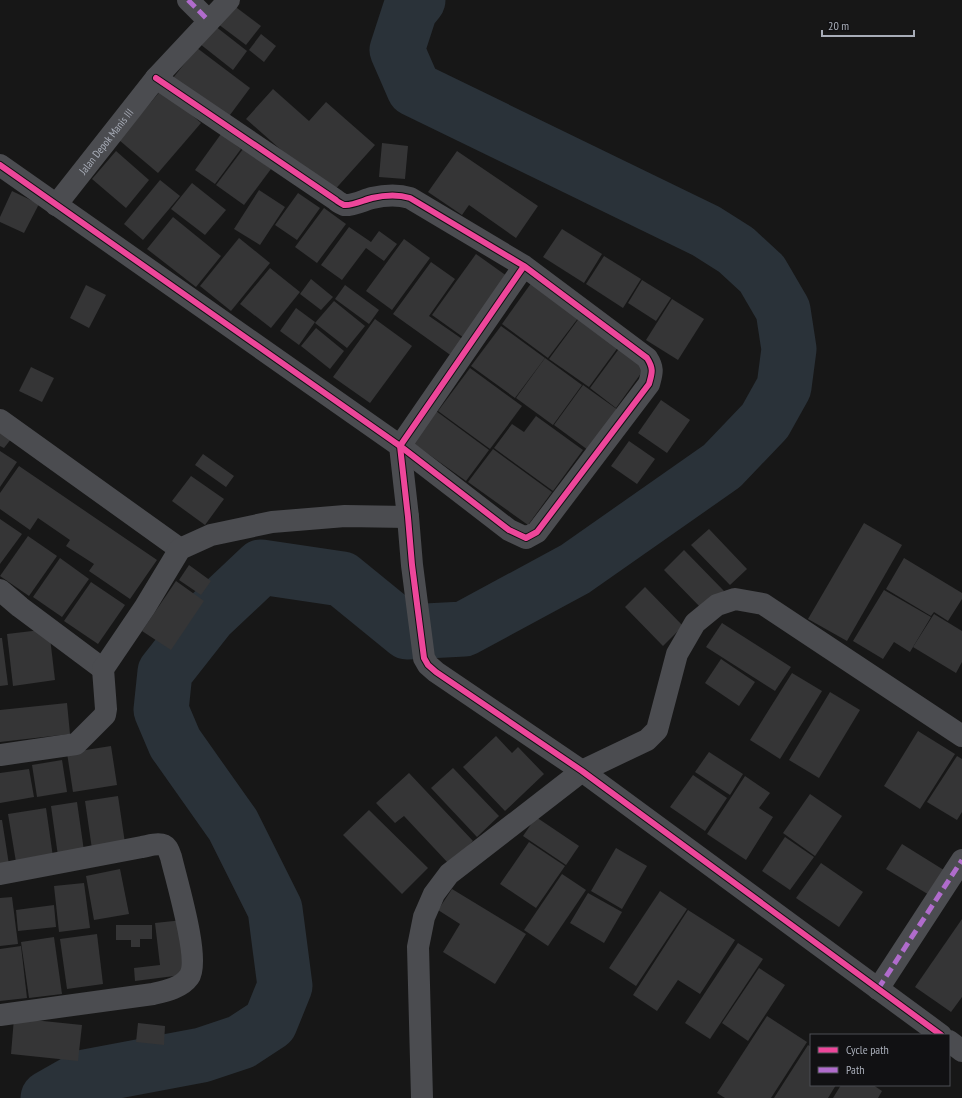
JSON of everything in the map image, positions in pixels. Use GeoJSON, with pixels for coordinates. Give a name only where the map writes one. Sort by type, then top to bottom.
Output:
{"type":"FeatureCollection","features":[{"type":"Feature","properties":{"kind":"street"},"geometry":{"type":"LineString","coordinates":[[188,0],[209,21]]}},
{"type":"Feature","properties":{"kind":"street","name":"Jalan Depok Manis III"},"geometry":{"type":"LineString","coordinates":[[56,205],[156,78],[229,0]]}},
{"type":"Feature","properties":{"kind":"street"},"geometry":{"type":"LineString","coordinates":[[0,165],[400,446],[509,530],[526,538],[537,532],[649,384],[652,373],[652,365],[647,358],[524,266],[410,198],[399,195],[391,195],[344,205],[156,78]]}},
{"type":"Feature","properties":{"kind":"street"},"geometry":{"type":"LineString","coordinates":[[524,266],[400,446],[412,565],[424,658],[428,665],[436,672],[582,772],[940,1034]]}},
{"type":"Feature","properties":{"kind":"street"},"geometry":{"type":"LineString","coordinates":[[0,420],[180,549]]}},
{"type":"Feature","properties":{"kind":"street"},"geometry":{"type":"LineString","coordinates":[[0,755],[76,744],[105,716],[106,709],[103,669],[145,607],[180,549],[211,535],[272,522],[345,516],[408,518]]}},
{"type":"Feature","properties":{"kind":"street"},"geometry":{"type":"LineString","coordinates":[[0,590],[10,609],[103,669]]}},
{"type":"Feature","properties":{"kind":"street"},"geometry":{"type":"LineString","coordinates":[[422,1098],[418,947],[424,917],[434,894],[449,874],[582,772],[647,740],[657,730],[677,654],[695,623],[717,605],[735,599],[762,604],[962,736]]}},
{"type":"Feature","properties":{"kind":"street"},"geometry":{"type":"LineString","coordinates":[[0,874],[158,844],[164,846],[167,848],[171,857],[189,927],[192,954],[192,969],[189,977],[182,984],[169,990],[0,1015]]}},
{"type":"Feature","properties":{"kind":"street"},"geometry":{"type":"LineString","coordinates":[[878,989],[962,860]]}},
{"type":"Feature","properties":{"kind":"street"},"geometry":{"type":"LineString","coordinates":[[950,1042],[962,1051]]}},
{"type":"Feature","properties":{"kind":"building"},"geometry":{"type":"Polygon","coordinates":[[[233,5],[261,26],[246,45],[218,24],[233,5]]]}},
{"type":"Feature","properties":{"kind":"building"},"geometry":{"type":"Polygon","coordinates":[[[215,26],[247,51],[233,70],[200,44],[215,26]]]}},
{"type":"Feature","properties":{"kind":"building"},"geometry":{"type":"Polygon","coordinates":[[[261,34],[276,46],[264,62],[249,50],[261,34]]]}},
{"type":"Feature","properties":{"kind":"building"},"geometry":{"type":"Polygon","coordinates":[[[197,48],[250,88],[227,119],[173,78],[197,48]]]}},
{"type":"Feature","properties":{"kind":"building"},"geometry":{"type":"Polygon","coordinates":[[[162,89],[201,123],[158,173],[119,140],[162,89]]]}},
{"type":"Feature","properties":{"kind":"building"},"geometry":{"type":"Polygon","coordinates":[[[273,89],[309,121],[326,102],[375,145],[331,194],[246,119],[273,89]]]}},
{"type":"Feature","properties":{"kind":"building"},"geometry":{"type":"Polygon","coordinates":[[[221,134],[241,149],[215,184],[195,170],[221,134]]]}},
{"type":"Feature","properties":{"kind":"building"},"geometry":{"type":"Polygon","coordinates":[[[382,143],[408,146],[405,179],[379,177],[382,143]]]}},
{"type":"Feature","properties":{"kind":"building"},"geometry":{"type":"Polygon","coordinates":[[[243,149],[271,169],[244,205],[216,185],[243,149]]]}},
{"type":"Feature","properties":{"kind":"building"},"geometry":{"type":"Polygon","coordinates":[[[116,151],[149,180],[126,208],[92,179],[116,151]]]}},
{"type":"Feature","properties":{"kind":"building"},"geometry":{"type":"Polygon","coordinates":[[[457,151],[538,206],[516,238],[469,205],[462,215],[428,192],[457,151]]]}},
{"type":"Feature","properties":{"kind":"building"},"geometry":{"type":"Polygon","coordinates":[[[160,180],[180,196],[143,240],[124,224],[160,180]]]}},
{"type":"Feature","properties":{"kind":"building"},"geometry":{"type":"Polygon","coordinates":[[[192,183],[226,210],[205,235],[171,209],[192,183]]]}},
{"type":"Feature","properties":{"kind":"building"},"geometry":{"type":"Polygon","coordinates":[[[259,190],[285,207],[260,245],[234,229],[259,190]]]}},
{"type":"Feature","properties":{"kind":"building"},"geometry":{"type":"Polygon","coordinates":[[[12,191],[39,204],[24,233],[0,222],[0,217],[12,191]]]}},
{"type":"Feature","properties":{"kind":"building"},"geometry":{"type":"Polygon","coordinates":[[[298,193],[320,208],[297,240],[275,225],[298,193]]]}},
{"type":"Feature","properties":{"kind":"building"},"geometry":{"type":"Polygon","coordinates":[[[324,208],[346,224],[317,263],[295,247],[324,208]]]}},
{"type":"Feature","properties":{"kind":"building"},"geometry":{"type":"Polygon","coordinates":[[[173,217],[221,256],[196,287],[147,249],[173,217]]]}},
{"type":"Feature","properties":{"kind":"building"},"geometry":{"type":"Polygon","coordinates":[[[349,227],[371,242],[379,231],[397,244],[384,261],[366,248],[342,280],[321,265],[349,227]]]}},
{"type":"Feature","properties":{"kind":"building"},"geometry":{"type":"Polygon","coordinates":[[[562,229],[602,254],[584,283],[543,257],[562,229]]]}},
{"type":"Feature","properties":{"kind":"building"},"geometry":{"type":"Polygon","coordinates":[[[239,238],[270,263],[231,311],[200,286],[239,238]]]}},
{"type":"Feature","properties":{"kind":"building"},"geometry":{"type":"Polygon","coordinates":[[[404,239],[430,258],[392,310],[366,291],[404,239]]]}},
{"type":"Feature","properties":{"kind":"building"},"geometry":{"type":"Polygon","coordinates":[[[476,254],[511,279],[467,340],[432,315],[476,254]]]}},
{"type":"Feature","properties":{"kind":"building"},"geometry":{"type":"Polygon","coordinates":[[[604,256],[641,279],[623,308],[586,284],[604,256]]]}},
{"type":"Feature","properties":{"kind":"building"},"geometry":{"type":"Polygon","coordinates":[[[431,262],[455,279],[429,316],[468,343],[456,359],[393,314],[431,262]]]}},
{"type":"Feature","properties":{"kind":"building"},"geometry":{"type":"Polygon","coordinates":[[[270,268],[300,292],[271,328],[240,304],[270,268]]]}},
{"type":"Feature","properties":{"kind":"building"},"geometry":{"type":"Polygon","coordinates":[[[311,279],[333,297],[321,310],[300,294],[311,279]]]}},
{"type":"Feature","properties":{"kind":"building"},"geometry":{"type":"Polygon","coordinates":[[[642,280],[671,298],[656,321],[628,303],[642,280]]]}},
{"type":"Feature","properties":{"kind":"building"},"geometry":{"type":"Polygon","coordinates":[[[532,282],[579,317],[548,358],[502,324],[532,282]]]}},
{"type":"Feature","properties":{"kind":"building"},"geometry":{"type":"Polygon","coordinates":[[[86,285],[106,295],[89,328],[70,318],[86,285]]]}},
{"type":"Feature","properties":{"kind":"building"},"geometry":{"type":"Polygon","coordinates":[[[345,285],[379,310],[369,324],[335,299],[345,285]]]}},
{"type":"Feature","properties":{"kind":"building"},"geometry":{"type":"Polygon","coordinates":[[[672,299],[704,319],[678,360],[646,340],[672,299]]]}},
{"type":"Feature","properties":{"kind":"building"},"geometry":{"type":"Polygon","coordinates":[[[334,301],[365,326],[347,348],[315,323],[334,301]]]}},
{"type":"Feature","properties":{"kind":"building"},"geometry":{"type":"Polygon","coordinates":[[[296,308],[315,322],[299,345],[280,331],[296,308]]]}},
{"type":"Feature","properties":{"kind":"building"},"geometry":{"type":"Polygon","coordinates":[[[580,317],[619,346],[589,387],[549,359],[580,317]]]}},
{"type":"Feature","properties":{"kind":"building"},"geometry":{"type":"Polygon","coordinates":[[[375,319],[412,346],[370,403],[333,377],[375,319]]]}},
{"type":"Feature","properties":{"kind":"building"},"geometry":{"type":"Polygon","coordinates":[[[501,326],[545,358],[515,398],[471,366],[501,326]]]}},
{"type":"Feature","properties":{"kind":"building"},"geometry":{"type":"Polygon","coordinates":[[[316,328],[344,351],[330,369],[301,346],[316,328]]]}},
{"type":"Feature","properties":{"kind":"building"},"geometry":{"type":"Polygon","coordinates":[[[621,346],[647,365],[616,408],[590,388],[621,346]]]}},
{"type":"Feature","properties":{"kind":"building"},"geometry":{"type":"Polygon","coordinates":[[[545,358],[582,385],[553,425],[516,398],[545,358]]]}},
{"type":"Feature","properties":{"kind":"building"},"geometry":{"type":"Polygon","coordinates":[[[31,367],[54,378],[42,402],[19,391],[31,367]]]}},
{"type":"Feature","properties":{"kind":"building"},"geometry":{"type":"Polygon","coordinates":[[[470,368],[522,406],[490,449],[438,411],[470,368]]]}},
{"type":"Feature","properties":{"kind":"building"},"geometry":{"type":"Polygon","coordinates":[[[583,385],[618,410],[588,450],[554,425],[583,385]]]}},
{"type":"Feature","properties":{"kind":"building"},"geometry":{"type":"Polygon","coordinates":[[[661,400],[690,420],[667,453],[638,433],[661,400]]]}},
{"type":"Feature","properties":{"kind":"building"},"geometry":{"type":"Polygon","coordinates":[[[436,411],[489,450],[466,481],[413,443],[436,411]]]}},
{"type":"Feature","properties":{"kind":"building"},"geometry":{"type":"Polygon","coordinates":[[[536,416],[583,450],[553,491],[494,448],[512,424],[524,432],[536,416]]]}},
{"type":"Feature","properties":{"kind":"building"},"geometry":{"type":"Polygon","coordinates":[[[0,423],[15,434],[4,448],[0,446],[0,423]]]}},
{"type":"Feature","properties":{"kind":"building"},"geometry":{"type":"Polygon","coordinates":[[[629,441],[655,459],[637,484],[611,466],[629,441]]]}},
{"type":"Feature","properties":{"kind":"building"},"geometry":{"type":"Polygon","coordinates":[[[493,449],[552,492],[528,525],[468,482],[493,449]]]}},
{"type":"Feature","properties":{"kind":"building"},"geometry":{"type":"Polygon","coordinates":[[[0,451],[17,462],[0,487],[0,451]]]}},
{"type":"Feature","properties":{"kind":"building"},"geometry":{"type":"Polygon","coordinates":[[[203,454],[234,476],[226,487],[195,465],[203,454]]]}},
{"type":"Feature","properties":{"kind":"building"},"geometry":{"type":"Polygon","coordinates":[[[19,466],[157,560],[130,599],[89,571],[94,564],[66,546],[70,540],[38,518],[30,530],[0,509],[0,493],[19,466]]]}},
{"type":"Feature","properties":{"kind":"building"},"geometry":{"type":"Polygon","coordinates":[[[191,476],[224,499],[205,525],[172,501],[191,476]]]}},
{"type":"Feature","properties":{"kind":"building"},"geometry":{"type":"Polygon","coordinates":[[[0,519],[22,534],[0,564],[0,519]]]}},
{"type":"Feature","properties":{"kind":"building"},"geometry":{"type":"Polygon","coordinates":[[[864,523],[902,545],[847,641],[808,619],[864,523]]]}},
{"type":"Feature","properties":{"kind":"building"},"geometry":{"type":"Polygon","coordinates":[[[709,529],[747,569],[730,585],[691,545],[709,529]]]}},
{"type":"Feature","properties":{"kind":"building"},"geometry":{"type":"Polygon","coordinates":[[[28,536],[57,556],[29,596],[0,576],[28,536]]]}},
{"type":"Feature","properties":{"kind":"building"},"geometry":{"type":"Polygon","coordinates":[[[684,550],[724,591],[704,611],[664,570],[684,550]]]}},
{"type":"Feature","properties":{"kind":"building"},"geometry":{"type":"Polygon","coordinates":[[[60,558],[89,579],[62,617],[33,597],[60,558]]]}},
{"type":"Feature","properties":{"kind":"building"},"geometry":{"type":"Polygon","coordinates":[[[904,558],[962,593],[962,599],[948,621],[934,612],[931,616],[886,589],[904,558]]]}},
{"type":"Feature","properties":{"kind":"building"},"geometry":{"type":"Polygon","coordinates":[[[189,565],[211,581],[201,595],[179,580],[189,565]]]}},
{"type":"Feature","properties":{"kind":"building"},"geometry":{"type":"Polygon","coordinates":[[[176,581],[204,601],[171,650],[142,631],[176,581]]]}},
{"type":"Feature","properties":{"kind":"building"},"geometry":{"type":"Polygon","coordinates":[[[91,582],[125,605],[98,644],[64,621],[91,582]]]}},
{"type":"Feature","properties":{"kind":"building"},"geometry":{"type":"Polygon","coordinates":[[[645,587],[683,626],[663,646],[625,607],[645,587]]]}},
{"type":"Feature","properties":{"kind":"building"},"geometry":{"type":"Polygon","coordinates":[[[884,590],[931,617],[910,652],[894,642],[883,659],[853,641],[884,590]]]}},
{"type":"Feature","properties":{"kind":"building"},"geometry":{"type":"Polygon","coordinates":[[[934,614],[962,631],[962,662],[956,673],[913,647],[934,614]]]}},
{"type":"Feature","properties":{"kind":"building"},"geometry":{"type":"Polygon","coordinates":[[[722,623],[791,667],[775,691],[706,647],[722,623]]]}},
{"type":"Feature","properties":{"kind":"building"},"geometry":{"type":"Polygon","coordinates":[[[49,629],[55,680],[13,686],[7,634],[49,629]]]}},
{"type":"Feature","properties":{"kind":"building"},"geometry":{"type":"Polygon","coordinates":[[[0,638],[2,638],[8,685],[0,686],[0,638]]]}},
{"type":"Feature","properties":{"kind":"building"},"geometry":{"type":"Polygon","coordinates":[[[721,659],[755,682],[739,706],[705,683],[721,659]]]}},
{"type":"Feature","properties":{"kind":"building"},"geometry":{"type":"Polygon","coordinates":[[[792,673],[822,691],[780,759],[750,740],[792,673]]]}},
{"type":"Feature","properties":{"kind":"building"},"geometry":{"type":"Polygon","coordinates":[[[830,692],[860,710],[819,778],[789,760],[830,692]]]}},
{"type":"Feature","properties":{"kind":"building"},"geometry":{"type":"Polygon","coordinates":[[[67,703],[70,734],[0,742],[0,710],[67,703]]]}},
{"type":"Feature","properties":{"kind":"building"},"geometry":{"type":"Polygon","coordinates":[[[918,731],[955,754],[920,809],[884,786],[918,731]]]}},
{"type":"Feature","properties":{"kind":"building"},"geometry":{"type":"Polygon","coordinates":[[[496,736],[512,753],[518,747],[544,774],[505,811],[463,767],[496,736]]]}},
{"type":"Feature","properties":{"kind":"building"},"geometry":{"type":"Polygon","coordinates":[[[111,746],[117,785],[73,792],[67,753],[111,746]]]}},
{"type":"Feature","properties":{"kind":"building"},"geometry":{"type":"Polygon","coordinates":[[[709,752],[743,774],[730,795],[695,772],[709,752]]]}},
{"type":"Feature","properties":{"kind":"building"},"geometry":{"type":"Polygon","coordinates":[[[957,756],[962,759],[962,812],[957,820],[927,802],[957,756]]]}},
{"type":"Feature","properties":{"kind":"building"},"geometry":{"type":"Polygon","coordinates":[[[62,760],[67,792],[37,797],[32,765],[62,760]]]}},
{"type":"Feature","properties":{"kind":"building"},"geometry":{"type":"Polygon","coordinates":[[[453,768],[499,816],[477,837],[431,788],[453,768]]]}},
{"type":"Feature","properties":{"kind":"building"},"geometry":{"type":"Polygon","coordinates":[[[29,769],[34,797],[0,803],[0,773],[29,769]]]}},
{"type":"Feature","properties":{"kind":"building"},"geometry":{"type":"Polygon","coordinates":[[[409,773],[473,841],[449,864],[404,816],[395,823],[376,803],[409,773]]]}},
{"type":"Feature","properties":{"kind":"building"},"geometry":{"type":"Polygon","coordinates":[[[693,775],[727,798],[705,831],[670,807],[693,775]]]}},
{"type":"Feature","properties":{"kind":"building"},"geometry":{"type":"Polygon","coordinates":[[[745,776],[770,793],[759,808],[773,817],[746,860],[707,834],[745,776]]]}},
{"type":"Feature","properties":{"kind":"building"},"geometry":{"type":"Polygon","coordinates":[[[810,794],[842,816],[815,856],[783,833],[810,794]]]}},
{"type":"Feature","properties":{"kind":"building"},"geometry":{"type":"Polygon","coordinates":[[[118,796],[125,843],[92,849],[85,801],[118,796]]]}},
{"type":"Feature","properties":{"kind":"building"},"geometry":{"type":"Polygon","coordinates":[[[77,802],[84,851],[58,856],[51,806],[77,802]]]}},
{"type":"Feature","properties":{"kind":"building"},"geometry":{"type":"Polygon","coordinates":[[[46,808],[53,857],[16,862],[8,814],[46,808]]]}},
{"type":"Feature","properties":{"kind":"building"},"geometry":{"type":"Polygon","coordinates":[[[369,810],[428,868],[402,894],[343,835],[369,810]]]}},
{"type":"Feature","properties":{"kind":"building"},"geometry":{"type":"Polygon","coordinates":[[[536,817],[579,846],[566,865],[523,836],[536,817]]]}},
{"type":"Feature","properties":{"kind":"building"},"geometry":{"type":"Polygon","coordinates":[[[0,820],[2,820],[10,871],[0,873],[0,820]]]}},
{"type":"Feature","properties":{"kind":"building"},"geometry":{"type":"Polygon","coordinates":[[[785,837],[814,857],[790,890],[762,871],[785,837]]]}},
{"type":"Feature","properties":{"kind":"building"},"geometry":{"type":"Polygon","coordinates":[[[529,842],[565,866],[536,908],[500,884],[529,842]]]}},
{"type":"Feature","properties":{"kind":"building"},"geometry":{"type":"Polygon","coordinates":[[[902,844],[947,872],[931,896],[886,869],[902,844]]]}},
{"type":"Feature","properties":{"kind":"building"},"geometry":{"type":"Polygon","coordinates":[[[616,848],[647,866],[622,909],[591,891],[616,848]]]}},
{"type":"Feature","properties":{"kind":"building"},"geometry":{"type":"Polygon","coordinates":[[[821,863],[863,892],[839,927],[796,898],[821,863]]]}},
{"type":"Feature","properties":{"kind":"building"},"geometry":{"type":"Polygon","coordinates":[[[120,869],[129,914],[94,920],[86,876],[120,869]]]}},
{"type":"Feature","properties":{"kind":"building"},"geometry":{"type":"Polygon","coordinates":[[[562,874],[586,890],[548,946],[524,930],[562,874]]]}},
{"type":"Feature","properties":{"kind":"building"},"geometry":{"type":"Polygon","coordinates":[[[84,883],[90,928],[59,932],[54,886],[84,883]]]}},
{"type":"Feature","properties":{"kind":"building"},"geometry":{"type":"Polygon","coordinates":[[[452,889],[526,934],[495,984],[443,952],[460,924],[438,910],[452,889]]]}},
{"type":"Feature","properties":{"kind":"building"},"geometry":{"type":"Polygon","coordinates":[[[660,891],[687,909],[636,986],[609,968],[660,891]]]}},
{"type":"Feature","properties":{"kind":"building"},"geometry":{"type":"Polygon","coordinates":[[[588,893],[622,912],[604,943],[570,923],[588,893]]]}},
{"type":"Feature","properties":{"kind":"building"},"geometry":{"type":"Polygon","coordinates":[[[12,897],[18,944],[0,946],[0,898],[12,897]]]}},
{"type":"Feature","properties":{"kind":"building"},"geometry":{"type":"Polygon","coordinates":[[[54,905],[56,927],[18,931],[16,910],[54,905]]]}},
{"type":"Feature","properties":{"kind":"building"},"geometry":{"type":"Polygon","coordinates":[[[688,910],[735,940],[700,994],[678,980],[657,1011],[633,995],[688,910]]]}},
{"type":"Feature","properties":{"kind":"building"},"geometry":{"type":"Polygon","coordinates":[[[962,919],[962,997],[951,1012],[915,987],[962,919]]]}},
{"type":"Feature","properties":{"kind":"building"},"geometry":{"type":"Polygon","coordinates":[[[183,920],[190,974],[135,981],[134,968],[160,965],[155,923],[183,920]]]}},
{"type":"Feature","properties":{"kind":"building"},"geometry":{"type":"Polygon","coordinates":[[[116,925],[152,925],[152,939],[140,939],[140,947],[131,947],[131,940],[116,940],[116,925]]]}},
{"type":"Feature","properties":{"kind":"building"},"geometry":{"type":"Polygon","coordinates":[[[97,934],[103,984],[67,989],[60,939],[97,934]]]}},
{"type":"Feature","properties":{"kind":"building"},"geometry":{"type":"Polygon","coordinates":[[[54,937],[62,994],[29,998],[21,942],[54,937]]]}},
{"type":"Feature","properties":{"kind":"building"},"geometry":{"type":"Polygon","coordinates":[[[738,943],[763,959],[710,1039],[685,1023],[738,943]]]}},
{"type":"Feature","properties":{"kind":"building"},"geometry":{"type":"Polygon","coordinates":[[[21,946],[27,998],[0,1001],[0,949],[21,946]]]}},
{"type":"Feature","properties":{"kind":"building"},"geometry":{"type":"Polygon","coordinates":[[[759,968],[785,985],[748,1041],[722,1023],[759,968]]]}},
{"type":"Feature","properties":{"kind":"building"},"geometry":{"type":"Polygon","coordinates":[[[767,1016],[807,1042],[771,1098],[725,1098],[717,1093],[767,1016]]]}},
{"type":"Feature","properties":{"kind":"building"},"geometry":{"type":"Polygon","coordinates":[[[14,1018],[82,1025],[78,1061],[11,1054],[14,1018]]]}},
{"type":"Feature","properties":{"kind":"building"},"geometry":{"type":"Polygon","coordinates":[[[138,1023],[165,1026],[164,1045],[136,1042],[138,1023]]]}},
{"type":"Feature","properties":{"kind":"building"},"geometry":{"type":"Polygon","coordinates":[[[808,1045],[810,1046],[810,1086],[835,1086],[828,1098],[774,1098],[808,1045]]]}},
{"type":"Feature","properties":{"kind":"building"},"geometry":{"type":"Polygon","coordinates":[[[840,1086],[874,1086],[882,1091],[878,1098],[833,1098],[840,1086]]]}},
{"type":"Feature","properties":{"kind":"waterway"},"geometry":{"type":"LineString","coordinates":[[48,1098],[85,1077],[202,1055],[241,1042],[270,1023],[285,986],[275,909],[233,825],[175,743],[161,710],[165,672],[209,616],[261,567],[342,579],[407,632],[464,629],[575,569],[722,466],[765,421],[784,387],[789,349],[783,310],[762,274],[736,250],[706,231],[414,89],[397,50],[410,10],[418,0]]}},
{"type":"Feature","properties":{"kind":"marked path"},"geometry":{"type":"LineString","coordinates":[[188,0],[209,21]]}},
{"type":"Feature","properties":{"kind":"marked path"},"geometry":{"type":"LineString","coordinates":[[878,989],[962,860]]}},
{"type":"Feature","properties":{"kind":"cycle path"},"geometry":{"type":"LineString","coordinates":[[156,78],[344,205],[351,205],[372,198],[386,196],[396,195],[410,198],[524,266],[647,358],[651,365],[652,371],[649,384],[537,532],[526,538],[509,530],[400,446],[524,266]]}},
{"type":"Feature","properties":{"kind":"cycle path"},"geometry":{"type":"LineString","coordinates":[[0,165],[400,446],[412,565],[424,658],[428,665],[436,672],[582,771],[940,1034]]}}]}
